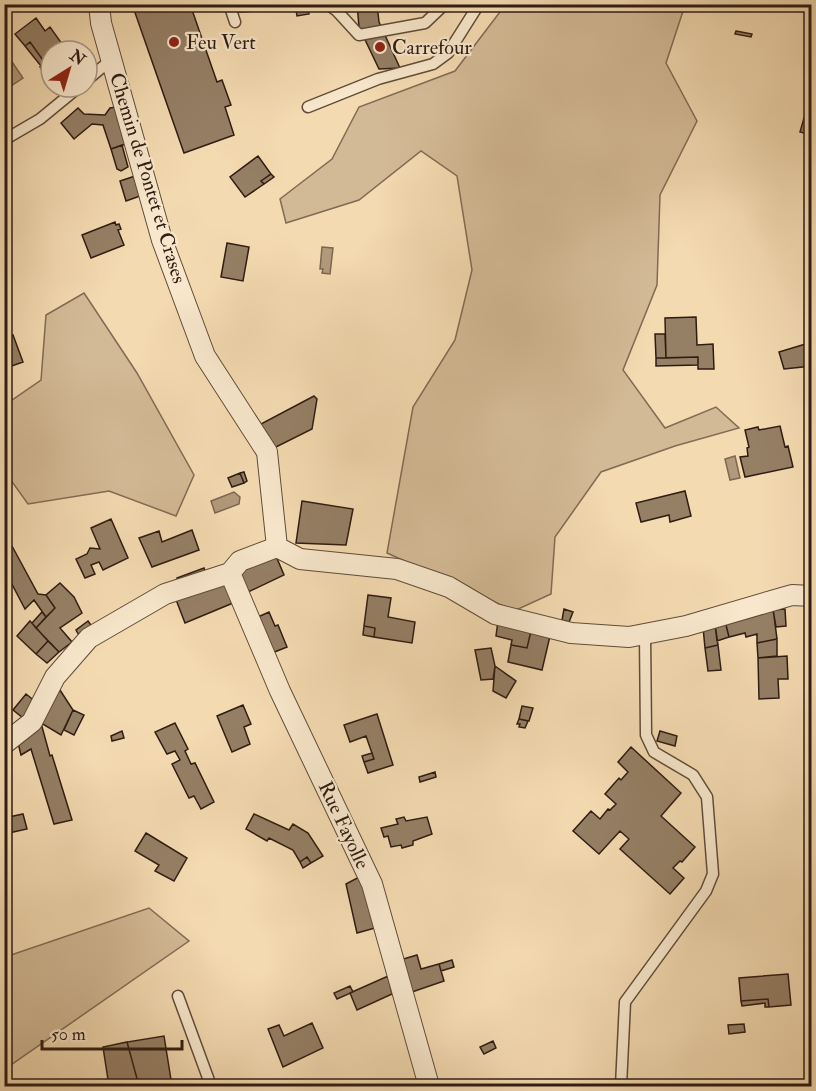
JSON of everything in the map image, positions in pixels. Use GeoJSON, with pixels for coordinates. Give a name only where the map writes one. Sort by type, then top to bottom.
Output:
{"type":"FeatureCollection","features":[{"type":"Feature","properties":{"kind":"street","name":"Chemin de Pontet et Crases"},"geometry":{"type":"LineString","coordinates":[[99,4],[101,23],[162,240],[205,356],[267,452],[277,547]]}},
{"type":"Feature","properties":{"kind":"street"},"geometry":{"type":"LineString","coordinates":[[4,744],[32,722],[55,677],[89,638],[165,594],[230,573],[240,561],[277,547],[300,559],[397,569],[449,587],[495,614],[560,630],[629,637],[686,626],[792,595],[811,594]]}},
{"type":"Feature","properties":{"kind":"street","name":"Rue Fayolle"},"geometry":{"type":"LineString","coordinates":[[230,573],[280,691],[372,884],[429,1086]]}},
{"type":"Feature","properties":{"kind":"lane"},"geometry":{"type":"LineString","coordinates":[[235,22],[229,6],[273,4]]}},
{"type":"Feature","properties":{"kind":"lane"},"geometry":{"type":"LineString","coordinates":[[327,4],[337,11],[359,35],[424,23],[445,4]]}},
{"type":"Feature","properties":{"kind":"lane"},"geometry":{"type":"LineString","coordinates":[[308,107],[378,79],[433,64],[448,53],[479,4]]}},
{"type":"Feature","properties":{"kind":"lane"},"geometry":{"type":"LineString","coordinates":[[99,70],[112,59]]}},
{"type":"Feature","properties":{"kind":"lane"},"geometry":{"type":"LineString","coordinates":[[4,140],[40,119],[64,99]]}},
{"type":"Feature","properties":{"kind":"lane"},"geometry":{"type":"LineString","coordinates":[[621,1086],[626,1002],[706,891],[713,874],[707,797],[693,775],[654,752],[646,735],[645,634]]}},
{"type":"Feature","properties":{"kind":"lane"},"geometry":{"type":"LineString","coordinates":[[178,996],[212,1086]]}},
{"type":"Feature","properties":{"kind":"shaded area"},"geometry":{"type":"Polygon","coordinates":[[[506,4],[685,5],[666,63],[697,121],[660,195],[657,285],[623,370],[665,428],[716,407],[739,428],[675,446],[601,472],[555,537],[551,594],[514,611],[387,553],[413,407],[455,340],[472,270],[457,176],[421,151],[359,200],[286,223],[280,199],[332,159],[359,107],[455,71],[506,4]]]}},
{"type":"Feature","properties":{"kind":"shaded area"},"geometry":{"type":"Polygon","coordinates":[[[8,56],[23,78],[11,86],[5,77],[5,57],[8,56]]]}},
{"type":"Feature","properties":{"kind":"shaded area"},"geometry":{"type":"Polygon","coordinates":[[[322,247],[333,248],[330,274],[322,273],[323,269],[320,269],[322,247]]]}},
{"type":"Feature","properties":{"kind":"shaded area"},"geometry":{"type":"Polygon","coordinates":[[[84,293],[137,373],[194,475],[176,516],[109,491],[28,504],[5,472],[5,405],[41,380],[46,315],[84,293]]]}},
{"type":"Feature","properties":{"kind":"shaded area"},"geometry":{"type":"Polygon","coordinates":[[[735,456],[740,478],[730,480],[725,459],[735,456]]]}},
{"type":"Feature","properties":{"kind":"shaded area"},"geometry":{"type":"Polygon","coordinates":[[[234,492],[240,497],[239,504],[215,513],[211,501],[234,492]]]}},
{"type":"Feature","properties":{"kind":"shaded area"},"geometry":{"type":"Polygon","coordinates":[[[149,908],[189,941],[5,1069],[5,957],[149,908]]]}},
{"type":"Feature","properties":{"kind":"building"},"geometry":{"type":"Polygon","coordinates":[[[13,4],[32,4],[15,10],[13,4]]]}},
{"type":"Feature","properties":{"kind":"building","name":"Feu Vert"},"geometry":{"type":"Polygon","coordinates":[[[132,4],[190,4],[217,82],[222,80],[231,105],[225,107],[234,135],[184,153],[132,4]]]}},
{"type":"Feature","properties":{"kind":"building"},"geometry":{"type":"Polygon","coordinates":[[[295,4],[308,4],[309,14],[297,16],[295,4]]]}},
{"type":"Feature","properties":{"kind":"building","name":"Carrefour"},"geometry":{"type":"Polygon","coordinates":[[[357,4],[377,4],[379,22],[400,68],[379,69],[359,27],[357,4]]]}},
{"type":"Feature","properties":{"kind":"building"},"geometry":{"type":"Polygon","coordinates":[[[36,18],[45,31],[50,27],[59,39],[39,39],[39,55],[30,42],[25,46],[15,34],[36,18]]]}},
{"type":"Feature","properties":{"kind":"building"},"geometry":{"type":"Polygon","coordinates":[[[736,31],[752,34],[751,37],[735,34],[736,31]]]}},
{"type":"Feature","properties":{"kind":"building"},"geometry":{"type":"Polygon","coordinates":[[[30,42],[39,55],[39,64],[25,46],[30,42]]]}},
{"type":"Feature","properties":{"kind":"building"},"geometry":{"type":"Polygon","coordinates":[[[812,90],[812,135],[800,132],[812,90]]]}},
{"type":"Feature","properties":{"kind":"building"},"geometry":{"type":"Polygon","coordinates":[[[116,107],[126,144],[111,149],[103,125],[92,124],[74,139],[61,123],[78,108],[84,114],[105,115],[110,108],[116,107]]]}},
{"type":"Feature","properties":{"kind":"building"},"geometry":{"type":"Polygon","coordinates":[[[122,145],[128,167],[121,171],[117,169],[111,149],[122,145]]]}},
{"type":"Feature","properties":{"kind":"building"},"geometry":{"type":"Polygon","coordinates":[[[258,156],[271,174],[261,181],[264,184],[245,197],[230,177],[258,156]]]}},
{"type":"Feature","properties":{"kind":"building"},"geometry":{"type":"Polygon","coordinates":[[[271,174],[274,177],[264,184],[261,181],[271,174]]]}},
{"type":"Feature","properties":{"kind":"building"},"geometry":{"type":"Polygon","coordinates":[[[135,176],[140,196],[126,201],[120,181],[135,176]]]}},
{"type":"Feature","properties":{"kind":"building"},"geometry":{"type":"Polygon","coordinates":[[[115,222],[121,229],[118,230],[124,245],[91,258],[82,235],[115,222]]]}},
{"type":"Feature","properties":{"kind":"building"},"geometry":{"type":"Polygon","coordinates":[[[227,243],[249,247],[243,281],[221,277],[227,243]]]}},
{"type":"Feature","properties":{"kind":"building"},"geometry":{"type":"Polygon","coordinates":[[[696,317],[697,345],[713,344],[714,369],[698,369],[698,357],[666,358],[665,318],[696,317]]]}},
{"type":"Feature","properties":{"kind":"building"},"geometry":{"type":"Polygon","coordinates":[[[655,334],[665,334],[666,358],[656,358],[655,334]]]}},
{"type":"Feature","properties":{"kind":"building"},"geometry":{"type":"Polygon","coordinates":[[[13,335],[23,362],[6,368],[4,338],[13,335]]]}},
{"type":"Feature","properties":{"kind":"building"},"geometry":{"type":"Polygon","coordinates":[[[812,342],[812,366],[784,369],[779,352],[812,342]]]}},
{"type":"Feature","properties":{"kind":"building"},"geometry":{"type":"Polygon","coordinates":[[[698,357],[698,365],[656,366],[656,358],[698,357]]]}},
{"type":"Feature","properties":{"kind":"building"},"geometry":{"type":"Polygon","coordinates":[[[314,396],[317,399],[312,429],[272,449],[259,425],[314,396]]]}},
{"type":"Feature","properties":{"kind":"building"},"geometry":{"type":"Polygon","coordinates":[[[780,426],[793,467],[745,477],[740,457],[748,456],[747,448],[749,447],[745,430],[780,426]]]}},
{"type":"Feature","properties":{"kind":"building"},"geometry":{"type":"Polygon","coordinates":[[[244,472],[247,481],[244,483],[240,473],[244,472]]]}},
{"type":"Feature","properties":{"kind":"building"},"geometry":{"type":"Polygon","coordinates":[[[240,473],[244,483],[232,487],[228,478],[240,473]]]}},
{"type":"Feature","properties":{"kind":"building"},"geometry":{"type":"Polygon","coordinates":[[[685,491],[691,516],[670,522],[669,515],[641,522],[636,503],[685,491]]]}},
{"type":"Feature","properties":{"kind":"building"},"geometry":{"type":"Polygon","coordinates":[[[302,501],[353,509],[346,545],[296,543],[302,501]]]}},
{"type":"Feature","properties":{"kind":"building"},"geometry":{"type":"Polygon","coordinates":[[[111,519],[128,558],[103,570],[99,562],[91,565],[95,574],[85,578],[76,559],[87,554],[90,548],[100,549],[91,528],[111,519]]]}},
{"type":"Feature","properties":{"kind":"building"},"geometry":{"type":"Polygon","coordinates":[[[192,530],[199,550],[152,567],[139,538],[159,531],[162,542],[192,530]]]}},
{"type":"Feature","properties":{"kind":"building"},"geometry":{"type":"Polygon","coordinates":[[[12,546],[38,594],[46,595],[55,608],[46,617],[34,600],[25,609],[4,569],[4,550],[12,546]]]}},
{"type":"Feature","properties":{"kind":"building"},"geometry":{"type":"Polygon","coordinates":[[[276,556],[284,575],[246,593],[237,573],[276,556]]]}},
{"type":"Feature","properties":{"kind":"building"},"geometry":{"type":"Polygon","coordinates":[[[204,568],[206,575],[179,585],[177,578],[204,568]]]}},
{"type":"Feature","properties":{"kind":"building"},"geometry":{"type":"Polygon","coordinates":[[[224,581],[233,603],[185,623],[175,597],[224,581]]]}},
{"type":"Feature","properties":{"kind":"building"},"geometry":{"type":"Polygon","coordinates":[[[60,583],[74,597],[82,613],[60,628],[72,642],[59,652],[36,628],[55,608],[46,595],[60,583]]]}},
{"type":"Feature","properties":{"kind":"building"},"geometry":{"type":"Polygon","coordinates":[[[368,595],[391,598],[388,617],[415,622],[412,643],[374,637],[375,628],[364,626],[368,595]]]}},
{"type":"Feature","properties":{"kind":"building"},"geometry":{"type":"Polygon","coordinates":[[[773,608],[777,639],[757,643],[757,634],[746,637],[745,633],[729,637],[725,621],[773,608]]]}},
{"type":"Feature","properties":{"kind":"building"},"geometry":{"type":"Polygon","coordinates":[[[564,609],[573,612],[569,622],[562,620],[564,609]]]}},
{"type":"Feature","properties":{"kind":"building"},"geometry":{"type":"Polygon","coordinates":[[[785,609],[786,626],[776,627],[773,610],[785,609]]]}},
{"type":"Feature","properties":{"kind":"building"},"geometry":{"type":"Polygon","coordinates":[[[42,612],[46,617],[36,628],[32,623],[42,612]]]}},
{"type":"Feature","properties":{"kind":"building"},"geometry":{"type":"Polygon","coordinates":[[[269,612],[275,626],[278,625],[287,647],[272,653],[258,617],[269,612]]]}},
{"type":"Feature","properties":{"kind":"building"},"geometry":{"type":"Polygon","coordinates":[[[30,621],[48,641],[36,654],[17,636],[30,621]]]}},
{"type":"Feature","properties":{"kind":"building"},"geometry":{"type":"Polygon","coordinates":[[[88,621],[93,628],[80,637],[76,630],[88,621]]]}},
{"type":"Feature","properties":{"kind":"building"},"geometry":{"type":"Polygon","coordinates":[[[498,621],[531,631],[527,648],[511,645],[512,640],[496,636],[498,621]]]}},
{"type":"Feature","properties":{"kind":"building"},"geometry":{"type":"Polygon","coordinates":[[[725,621],[729,637],[717,641],[715,624],[725,621]]]}},
{"type":"Feature","properties":{"kind":"building"},"geometry":{"type":"Polygon","coordinates":[[[715,624],[718,645],[705,648],[703,627],[715,624]]]}},
{"type":"Feature","properties":{"kind":"building"},"geometry":{"type":"Polygon","coordinates":[[[364,626],[375,628],[374,637],[363,635],[364,626]]]}},
{"type":"Feature","properties":{"kind":"building"},"geometry":{"type":"Polygon","coordinates":[[[531,631],[550,636],[542,670],[508,662],[511,645],[527,648],[531,631]]]}},
{"type":"Feature","properties":{"kind":"building"},"geometry":{"type":"Polygon","coordinates":[[[777,639],[777,656],[758,658],[757,643],[777,639]]]}},
{"type":"Feature","properties":{"kind":"building"},"geometry":{"type":"Polygon","coordinates":[[[48,641],[59,652],[47,663],[36,654],[48,641]]]}},
{"type":"Feature","properties":{"kind":"building"},"geometry":{"type":"Polygon","coordinates":[[[718,645],[721,670],[708,671],[705,648],[718,645]]]}},
{"type":"Feature","properties":{"kind":"building"},"geometry":{"type":"Polygon","coordinates":[[[491,648],[495,666],[493,679],[481,680],[475,650],[491,648]]]}},
{"type":"Feature","properties":{"kind":"building"},"geometry":{"type":"Polygon","coordinates":[[[787,656],[788,679],[778,679],[779,698],[759,699],[758,658],[787,656]]]}},
{"type":"Feature","properties":{"kind":"building"},"geometry":{"type":"Polygon","coordinates":[[[495,666],[516,681],[506,698],[493,691],[495,666]]]}},
{"type":"Feature","properties":{"kind":"building"},"geometry":{"type":"Polygon","coordinates":[[[58,687],[73,710],[61,735],[41,723],[58,687]]]}},
{"type":"Feature","properties":{"kind":"building"},"geometry":{"type":"Polygon","coordinates":[[[26,694],[36,702],[23,718],[13,710],[26,694]]]}},
{"type":"Feature","properties":{"kind":"building"},"geometry":{"type":"Polygon","coordinates":[[[243,705],[251,724],[244,727],[250,744],[232,752],[217,716],[243,705]]]}},
{"type":"Feature","properties":{"kind":"building"},"geometry":{"type":"Polygon","coordinates":[[[522,706],[533,708],[529,721],[519,719],[522,706]]]}},
{"type":"Feature","properties":{"kind":"building"},"geometry":{"type":"Polygon","coordinates":[[[73,710],[84,715],[74,735],[64,730],[73,710]]]}},
{"type":"Feature","properties":{"kind":"building"},"geometry":{"type":"Polygon","coordinates":[[[377,714],[393,765],[368,773],[364,762],[374,759],[366,736],[350,742],[344,725],[377,714]]]}},
{"type":"Feature","properties":{"kind":"building"},"geometry":{"type":"Polygon","coordinates":[[[519,719],[528,721],[525,728],[517,724],[519,719]]]}},
{"type":"Feature","properties":{"kind":"building"},"geometry":{"type":"Polygon","coordinates":[[[41,723],[72,820],[54,824],[31,749],[21,755],[18,743],[41,723]]]}},
{"type":"Feature","properties":{"kind":"building"},"geometry":{"type":"Polygon","coordinates":[[[175,723],[188,749],[185,751],[191,764],[195,763],[214,802],[201,809],[194,796],[189,798],[172,764],[180,760],[175,751],[167,754],[155,732],[175,723]]]}},
{"type":"Feature","properties":{"kind":"building"},"geometry":{"type":"Polygon","coordinates":[[[122,731],[124,738],[112,741],[111,736],[122,731]]]}},
{"type":"Feature","properties":{"kind":"building"},"geometry":{"type":"Polygon","coordinates":[[[660,731],[677,736],[675,746],[657,741],[660,731]]]}},
{"type":"Feature","properties":{"kind":"building"},"geometry":{"type":"Polygon","coordinates":[[[631,747],[681,793],[661,816],[695,847],[682,862],[680,861],[673,868],[684,878],[670,894],[620,849],[629,839],[620,831],[599,854],[573,831],[591,811],[600,819],[608,809],[610,810],[616,804],[605,794],[619,778],[621,780],[628,772],[618,762],[631,747]]]}},
{"type":"Feature","properties":{"kind":"building"},"geometry":{"type":"Polygon","coordinates":[[[372,753],[374,759],[364,762],[362,756],[372,753]]]}},
{"type":"Feature","properties":{"kind":"building"},"geometry":{"type":"Polygon","coordinates":[[[435,772],[436,777],[420,782],[419,777],[435,772]]]}},
{"type":"Feature","properties":{"kind":"building"},"geometry":{"type":"Polygon","coordinates":[[[23,814],[27,829],[4,834],[4,818],[23,814]]]}},
{"type":"Feature","properties":{"kind":"building"},"geometry":{"type":"Polygon","coordinates":[[[254,814],[289,830],[293,824],[308,833],[323,856],[311,863],[307,857],[300,862],[293,850],[269,838],[267,841],[246,829],[254,814]]]}},
{"type":"Feature","properties":{"kind":"building"},"geometry":{"type":"Polygon","coordinates":[[[404,817],[406,821],[427,817],[432,834],[413,841],[413,845],[402,848],[401,845],[391,847],[388,836],[384,837],[381,828],[398,824],[396,819],[404,817]]]}},
{"type":"Feature","properties":{"kind":"building"},"geometry":{"type":"Polygon","coordinates":[[[146,833],[187,858],[174,881],[155,871],[159,865],[135,851],[146,833]]]}},
{"type":"Feature","properties":{"kind":"building"},"geometry":{"type":"Polygon","coordinates":[[[307,857],[311,863],[303,868],[300,862],[307,857]]]}},
{"type":"Feature","properties":{"kind":"building"},"geometry":{"type":"Polygon","coordinates":[[[361,876],[375,928],[357,933],[346,884],[361,876]]]}},
{"type":"Feature","properties":{"kind":"building"},"geometry":{"type":"Polygon","coordinates":[[[417,955],[421,969],[439,964],[444,981],[409,993],[400,960],[417,955]]]}},
{"type":"Feature","properties":{"kind":"building"},"geometry":{"type":"Polygon","coordinates":[[[452,960],[454,967],[441,971],[439,964],[452,960]]]}},
{"type":"Feature","properties":{"kind":"building"},"geometry":{"type":"Polygon","coordinates":[[[788,974],[791,1005],[769,1007],[768,999],[741,1001],[739,978],[788,974]]]}},
{"type":"Feature","properties":{"kind":"building"},"geometry":{"type":"Polygon","coordinates":[[[388,976],[392,994],[357,1010],[350,993],[388,976]]]}},
{"type":"Feature","properties":{"kind":"building"},"geometry":{"type":"Polygon","coordinates":[[[350,986],[353,992],[337,999],[334,993],[350,986]]]}},
{"type":"Feature","properties":{"kind":"building"},"geometry":{"type":"Polygon","coordinates":[[[768,999],[769,1007],[765,1007],[765,1003],[742,1006],[741,1001],[768,999]]]}},
{"type":"Feature","properties":{"kind":"building"},"geometry":{"type":"Polygon","coordinates":[[[312,1023],[323,1048],[283,1067],[268,1029],[279,1025],[284,1036],[312,1023]]]}},
{"type":"Feature","properties":{"kind":"building"},"geometry":{"type":"Polygon","coordinates":[[[744,1024],[745,1032],[729,1034],[728,1025],[744,1024]]]}},
{"type":"Feature","properties":{"kind":"building"},"geometry":{"type":"Polygon","coordinates":[[[164,1036],[172,1086],[139,1086],[127,1042],[164,1036]]]}},
{"type":"Feature","properties":{"kind":"building"},"geometry":{"type":"Polygon","coordinates":[[[493,1041],[496,1048],[484,1054],[480,1047],[493,1041]]]}},
{"type":"Feature","properties":{"kind":"building"},"geometry":{"type":"Polygon","coordinates":[[[127,1042],[139,1086],[109,1086],[103,1047],[127,1042]]]}},
{"type":"Feature","properties":{"kind":"building"},"geometry":{"type":"Polygon","coordinates":[[[578,1080],[580,1086],[556,1086],[578,1080]]]}},
{"type":"Feature","properties":{"kind":"place","name":"Feu Vert"},"geometry":{"type":"Point","coordinates":[174,42]}},
{"type":"Feature","properties":{"kind":"place","name":"Carrefour"},"geometry":{"type":"Point","coordinates":[380,47]}}]}
